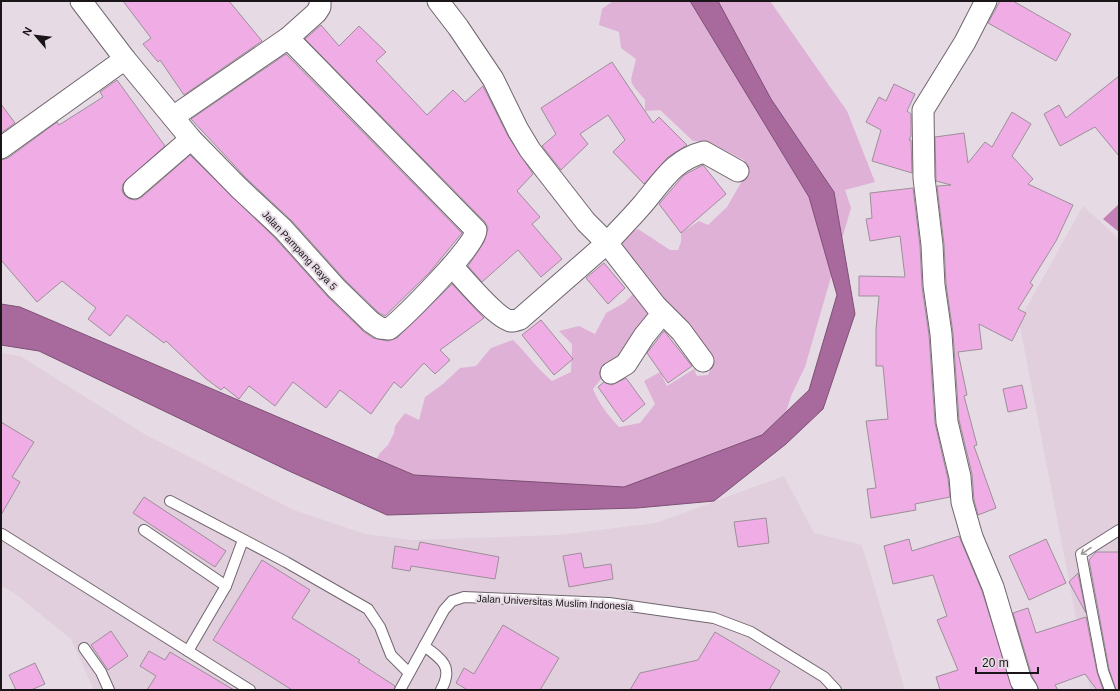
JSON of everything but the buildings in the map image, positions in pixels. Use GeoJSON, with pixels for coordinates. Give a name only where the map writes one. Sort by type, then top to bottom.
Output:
{"type":"FeatureCollection","features":[{"type":"Feature","properties":{"kind":"street","name":"Jalan Pampang Raya 5"},"geometry":{"type":"LineString","coordinates":[[81,1],[125,59],[192,139],[239,188],[283,229],[336,288],[371,322],[380,328],[389,329],[402,319],[452,266],[475,237],[476,230],[288,38]]}},
{"type":"Feature","properties":{"kind":"street"},"geometry":{"type":"LineString","coordinates":[[173,117],[288,38],[316,13],[320,7],[320,1]]}},
{"type":"Feature","properties":{"kind":"street"},"geometry":{"type":"LineString","coordinates":[[438,1],[458,27],[493,79],[518,130],[530,150],[586,222],[607,243],[662,314],[681,331],[703,361]]}},
{"type":"Feature","properties":{"kind":"street"},"geometry":{"type":"LineString","coordinates":[[986,1],[969,35],[923,110],[924,178],[932,245],[934,285],[941,334],[947,422],[960,477],[962,502],[972,537],[993,587],[1021,681],[1027,690]]}},
{"type":"Feature","properties":{"kind":"street"},"geometry":{"type":"LineString","coordinates":[[1,148],[125,59]]}},
{"type":"Feature","properties":{"kind":"street"},"geometry":{"type":"LineString","coordinates":[[134,188],[192,139]]}},
{"type":"Feature","properties":{"kind":"street"},"geometry":{"type":"LineString","coordinates":[[452,266],[491,307],[511,321],[520,319],[607,243],[643,204],[659,182],[681,161],[704,152],[738,171]]}},
{"type":"Feature","properties":{"kind":"street"},"geometry":{"type":"LineString","coordinates":[[611,372],[626,364],[644,336],[662,314]]}},
{"type":"Feature","properties":{"kind":"lane"},"geometry":{"type":"LineString","coordinates":[[170,501],[368,609],[380,627],[391,655],[409,673]]}},
{"type":"Feature","properties":{"kind":"lane"},"geometry":{"type":"LineString","coordinates":[[144,530],[226,586]]}},
{"type":"Feature","properties":{"kind":"lane"},"geometry":{"type":"LineString","coordinates":[[1110,690],[1103,671],[1080,554],[1119,530]]}},
{"type":"Feature","properties":{"kind":"lane"},"geometry":{"type":"LineString","coordinates":[[2,534],[250,690]]}},
{"type":"Feature","properties":{"kind":"lane"},"geometry":{"type":"LineString","coordinates":[[188,651],[226,586],[243,540]]}},
{"type":"Feature","properties":{"kind":"lane","name":"Jalan Universitas Muslim Indonesia"},"geometry":{"type":"LineString","coordinates":[[400,690],[444,610],[452,601],[464,597],[609,603],[714,618],[751,632],[824,677],[836,690]]}},
{"type":"Feature","properties":{"kind":"lane"},"geometry":{"type":"LineString","coordinates":[[424,646],[442,658],[446,666],[445,682],[441,690]]}},
{"type":"Feature","properties":{"kind":"lane"},"geometry":{"type":"LineString","coordinates":[[84,648],[101,672],[109,690]]}},
{"type":"Feature","properties":{"kind":"shaded area"},"geometry":{"type":"Polygon","coordinates":[[[613,1],[770,1],[847,111],[875,182],[845,190],[851,208],[805,367],[791,396],[779,436],[650,491],[364,483],[380,453],[388,445],[394,433],[395,426],[405,413],[419,420],[425,397],[443,384],[460,368],[476,366],[491,348],[513,340],[552,381],[571,372],[572,344],[559,331],[579,326],[595,334],[606,313],[624,303],[633,294],[652,315],[593,389],[604,409],[619,427],[640,423],[655,404],[644,381],[660,372],[667,386],[694,369],[697,376],[708,375],[713,365],[704,343],[695,335],[691,326],[679,321],[616,248],[638,229],[670,250],[678,250],[681,242],[681,233],[699,221],[708,225],[727,207],[747,172],[744,160],[708,142],[693,141],[660,110],[645,111],[645,100],[635,88],[631,78],[636,59],[621,48],[619,32],[599,25],[602,9],[613,1]]]}},
{"type":"Feature","properties":{"kind":"shaded area"},"geometry":{"type":"Polygon","coordinates":[[[690,1],[718,1],[771,99],[834,192],[855,314],[823,409],[786,444],[714,501],[637,508],[387,515],[289,471],[39,351],[1,345],[1,304],[20,307],[414,475],[624,487],[762,435],[809,390],[837,295],[809,197],[690,1]]]}},
{"type":"Feature","properties":{"kind":"shaded area"},"geometry":{"type":"Polygon","coordinates":[[[1119,204],[1119,232],[1103,219],[1119,204]]]}},
{"type":"Feature","properties":{"kind":"shaded area"},"geometry":{"type":"Polygon","coordinates":[[[1083,206],[1119,239],[1119,690],[1090,690],[1019,321],[1083,206]]]}},
{"type":"Feature","properties":{"kind":"shaded area"},"geometry":{"type":"Polygon","coordinates":[[[1,353],[20,356],[146,435],[294,510],[365,534],[412,540],[559,535],[656,523],[784,476],[814,533],[862,545],[905,690],[94,690],[71,639],[14,593],[1,586],[1,353]]]}}]}
